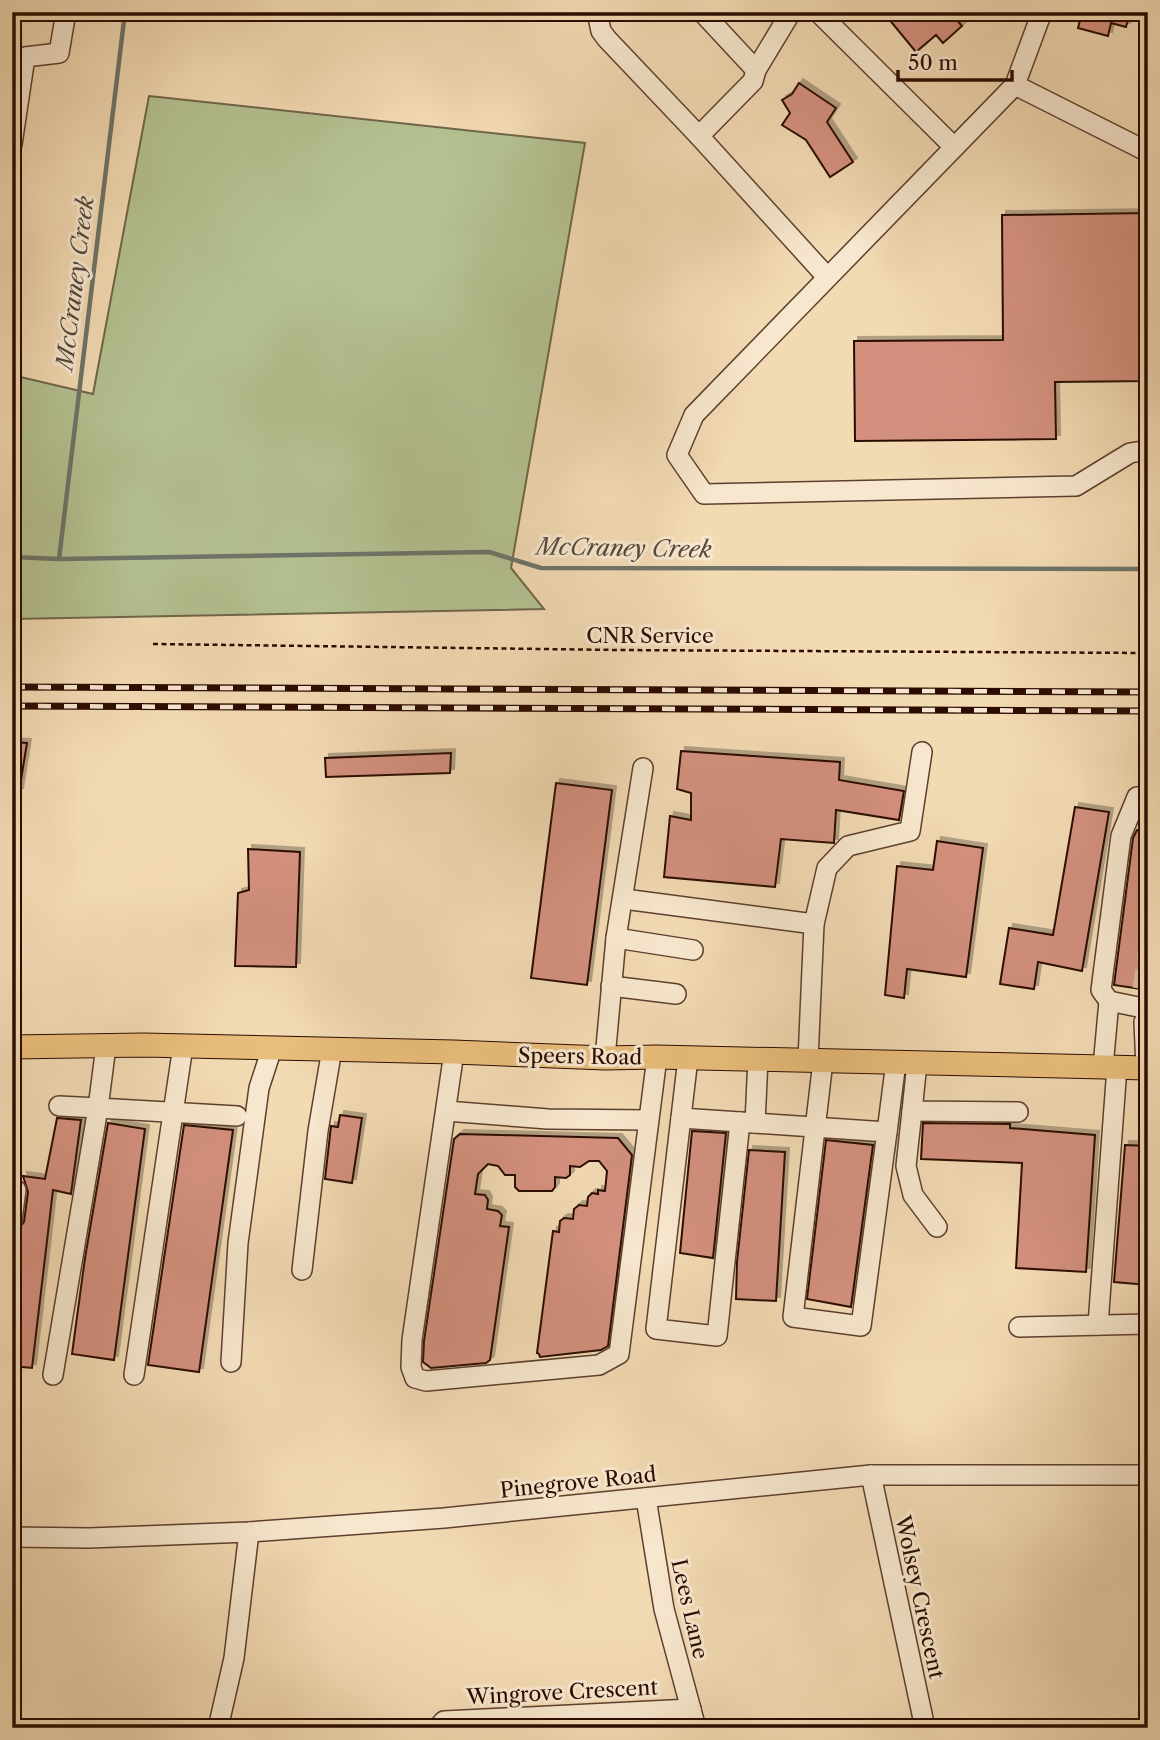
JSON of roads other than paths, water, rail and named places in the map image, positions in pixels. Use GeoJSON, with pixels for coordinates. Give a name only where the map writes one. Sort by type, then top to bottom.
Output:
{"type":"FeatureCollection","features":[{"type":"Feature","properties":{"kind":"main road","name":"Speers Road"},"geometry":{"type":"LineString","coordinates":[[12,1047],[183,1046],[605,1058],[1147,1068]]}},
{"type":"Feature","properties":{"kind":"street"},"geometry":{"type":"LineString","coordinates":[[12,144],[25,57],[60,53],[66,12]]}},
{"type":"Feature","properties":{"kind":"street"},"geometry":{"type":"LineString","coordinates":[[597,12],[597,22],[607,39],[699,135],[827,276]]}},
{"type":"Feature","properties":{"kind":"street"},"geometry":{"type":"LineString","coordinates":[[702,12],[756,70]]}},
{"type":"Feature","properties":{"kind":"street"},"geometry":{"type":"LineString","coordinates":[[699,135],[753,81],[756,70],[791,12]]}},
{"type":"Feature","properties":{"kind":"street"},"geometry":{"type":"LineString","coordinates":[[818,12],[954,147]]}},
{"type":"Feature","properties":{"kind":"street"},"geometry":{"type":"LineString","coordinates":[[1042,12],[1015,85],[694,415],[677,455],[704,494],[1076,486],[1130,453],[1148,450]]}},
{"type":"Feature","properties":{"kind":"street"},"geometry":{"type":"LineString","coordinates":[[1015,85],[1148,152]]}},
{"type":"Feature","properties":{"kind":"street"},"geometry":{"type":"LineString","coordinates":[[907,1063],[887,1132],[861,1326],[793,1317],[816,1126],[814,924],[827,868],[848,846],[910,831],[922,752]]}},
{"type":"Feature","properties":{"kind":"street"},"geometry":{"type":"LineString","coordinates":[[605,1058],[617,938],[643,768]]}},
{"type":"Feature","properties":{"kind":"street"},"geometry":{"type":"LineString","coordinates":[[1098,1325],[1110,1067],[1109,1001],[1101,990],[1121,836],[1137,797],[1148,799]]}},
{"type":"Feature","properties":{"kind":"street"},"geometry":{"type":"LineString","coordinates":[[624,899],[814,924]]}},
{"type":"Feature","properties":{"kind":"street"},"geometry":{"type":"LineString","coordinates":[[617,938],[693,950]]}},
{"type":"Feature","properties":{"kind":"street"},"geometry":{"type":"LineString","coordinates":[[611,986],[676,994]]}},
{"type":"Feature","properties":{"kind":"street"},"geometry":{"type":"LineString","coordinates":[[1109,1001],[1144,1005],[1147,1068]]}},
{"type":"Feature","properties":{"kind":"street"},"geometry":{"type":"LineString","coordinates":[[53,1375],[99,1108],[106,1046]]}},
{"type":"Feature","properties":{"kind":"street"},"geometry":{"type":"LineString","coordinates":[[134,1375],[183,1046]]}},
{"type":"Feature","properties":{"kind":"street"},"geometry":{"type":"LineString","coordinates":[[231,1362],[238,1243],[259,1088],[272,1048]]}},
{"type":"Feature","properties":{"kind":"street"},"geometry":{"type":"LineString","coordinates":[[302,1270],[318,1131],[332,1049]]}},
{"type":"Feature","properties":{"kind":"street"},"geometry":{"type":"LineString","coordinates":[[454,1052],[412,1340],[411,1367],[415,1378],[426,1381],[599,1365],[619,1354],[657,1057]]}},
{"type":"Feature","properties":{"kind":"street"},"geometry":{"type":"LineString","coordinates":[[688,1058],[656,1329],[718,1336],[758,1059]]}},
{"type":"Feature","properties":{"kind":"street"},"geometry":{"type":"LineString","coordinates":[[907,1063],[912,1111],[906,1166],[913,1195],[937,1227]]}},
{"type":"Feature","properties":{"kind":"street"},"geometry":{"type":"LineString","coordinates":[[59,1106],[237,1116]]}},
{"type":"Feature","properties":{"kind":"street"},"geometry":{"type":"LineString","coordinates":[[446,1111],[548,1118],[648,1120]]}},
{"type":"Feature","properties":{"kind":"street"},"geometry":{"type":"LineString","coordinates":[[912,1111],[1018,1112]]}},
{"type":"Feature","properties":{"kind":"street"},"geometry":{"type":"LineString","coordinates":[[681,1118],[887,1132]]}},
{"type":"Feature","properties":{"kind":"street"},"geometry":{"type":"LineString","coordinates":[[12,1189],[16,1190],[12,1220]]}},
{"type":"Feature","properties":{"kind":"street"},"geometry":{"type":"LineString","coordinates":[[1019,1327],[1148,1324]]}},
{"type":"Feature","properties":{"kind":"street","name":"Pinegrove Road"},"geometry":{"type":"LineString","coordinates":[[12,1537],[89,1538],[249,1532],[444,1518],[871,1475],[1148,1475]]}},
{"type":"Feature","properties":{"kind":"street","name":"Wolsey Crescent"},"geometry":{"type":"LineString","coordinates":[[871,1475],[925,1728]]}},
{"type":"Feature","properties":{"kind":"street","name":"Lees Lane"},"geometry":{"type":"LineString","coordinates":[[646,1498],[664,1609],[694,1718]]}},
{"type":"Feature","properties":{"kind":"street"},"geometry":{"type":"LineString","coordinates":[[218,1728],[234,1657],[249,1532]]}},
{"type":"Feature","properties":{"kind":"street","name":"Wingrove Crescent"},"geometry":{"type":"LineString","coordinates":[[438,1728],[444,1721],[694,1718]]}},
{"type":"Feature","properties":{"kind":"waterway","name":"McCraney Creek"},"geometry":{"type":"LineString","coordinates":[[12,557],[59,559],[125,12]]}},
{"type":"Feature","properties":{"kind":"waterway","name":"McCraney Creek"},"geometry":{"type":"LineString","coordinates":[[59,559],[489,552],[541,568],[1148,569]]}},
{"type":"Feature","properties":{"kind":"tunnel"},"geometry":{"type":"LineString","coordinates":[[1142,989],[1148,948]]}},
{"type":"Feature","properties":{"kind":"railway"},"geometry":{"type":"LineString","coordinates":[[12,687],[1148,692]]}},
{"type":"Feature","properties":{"kind":"railway"},"geometry":{"type":"LineString","coordinates":[[12,706],[1148,711]]}}]}
